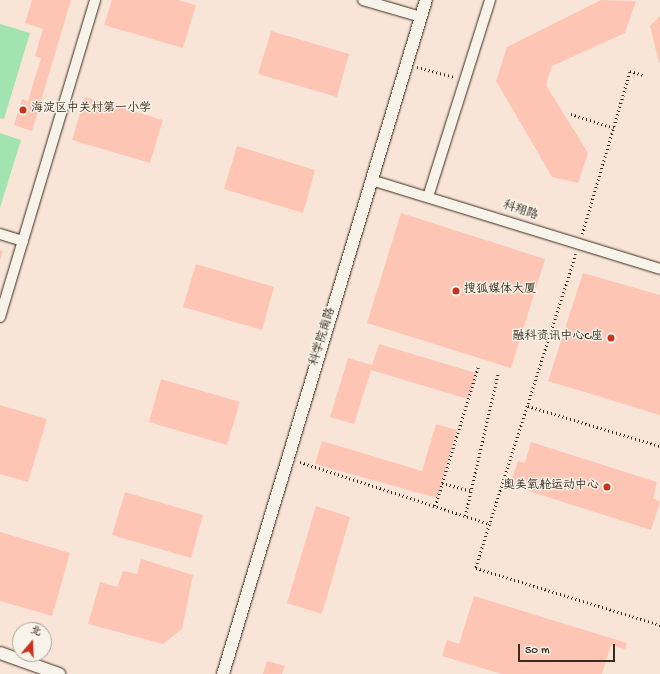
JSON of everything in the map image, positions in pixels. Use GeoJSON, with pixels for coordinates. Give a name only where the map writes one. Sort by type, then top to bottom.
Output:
{"type":"FeatureCollection","features":[{"type":"Feature","properties":{"kind":"street"},"geometry":{"type":"LineString","coordinates":[[0,317],[95,0]]}},
{"type":"Feature","properties":{"kind":"street"},"geometry":{"type":"LineString","coordinates":[[363,0],[421,17]]}},
{"type":"Feature","properties":{"kind":"street","name":"科学院南路"},"geometry":{"type":"LineString","coordinates":[[223,674],[426,0]]}},
{"type":"Feature","properties":{"kind":"street"},"geometry":{"type":"LineString","coordinates":[[428,196],[490,0]]}},
{"type":"Feature","properties":{"kind":"street","name":"科翔路"},"geometry":{"type":"LineString","coordinates":[[371,180],[428,196],[660,269]]}},
{"type":"Feature","properties":{"kind":"street"},"geometry":{"type":"LineString","coordinates":[[0,234],[23,241]]}},
{"type":"Feature","properties":{"kind":"street"},"geometry":{"type":"LineString","coordinates":[[0,653],[59,674]]}},
{"type":"Feature","properties":{"kind":"path"},"geometry":{"type":"LineString","coordinates":[[407,64],[465,80]]}},
{"type":"Feature","properties":{"kind":"path"},"geometry":{"type":"LineString","coordinates":[[643,75],[630,71],[579,244],[476,568],[660,625]]}},
{"type":"Feature","properties":{"kind":"path"},"geometry":{"type":"LineString","coordinates":[[571,114],[614,128]]}},
{"type":"Feature","properties":{"kind":"path"},"geometry":{"type":"LineString","coordinates":[[435,506],[478,367]]}},
{"type":"Feature","properties":{"kind":"path"},"geometry":{"type":"LineString","coordinates":[[465,516],[498,374]]}},
{"type":"Feature","properties":{"kind":"path"},"geometry":{"type":"LineString","coordinates":[[528,406],[660,446]]}},
{"type":"Feature","properties":{"kind":"path"},"geometry":{"type":"LineString","coordinates":[[288,458],[490,524]]}},
{"type":"Feature","properties":{"kind":"path"},"geometry":{"type":"LineString","coordinates":[[442,482],[471,491]]}},
{"type":"Feature","properties":{"kind":"green space"},"geometry":{"type":"Polygon","coordinates":[[[0,24],[30,33],[4,119],[0,118],[0,24]]]}},
{"type":"Feature","properties":{"kind":"green space"},"geometry":{"type":"Polygon","coordinates":[[[0,133],[21,140],[0,208],[0,133]]]}},
{"type":"Feature","properties":{"kind":"building"},"geometry":{"type":"Polygon","coordinates":[[[32,0],[71,0],[32,131],[14,125],[22,99],[28,101],[41,58],[35,56],[43,29],[25,23],[32,0]]]}},
{"type":"Feature","properties":{"kind":"building"},"geometry":{"type":"Polygon","coordinates":[[[112,0],[178,0],[196,5],[183,48],[104,25],[112,0]]]}},
{"type":"Feature","properties":{"kind":"building"},"geometry":{"type":"Polygon","coordinates":[[[601,0],[636,1],[625,33],[552,66],[546,85],[588,153],[578,183],[552,177],[496,81],[507,47],[601,0]]]}},
{"type":"Feature","properties":{"kind":"building"},"geometry":{"type":"Polygon","coordinates":[[[660,16],[660,63],[659,63],[650,26],[660,16]]]}},
{"type":"Feature","properties":{"kind":"building"},"geometry":{"type":"Polygon","coordinates":[[[271,31],[349,54],[337,97],[258,74],[271,31]]]}},
{"type":"Feature","properties":{"kind":"building"},"geometry":{"type":"Polygon","coordinates":[[[85,97],[163,120],[150,163],[72,140],[85,97]]]}},
{"type":"Feature","properties":{"kind":"building"},"geometry":{"type":"Polygon","coordinates":[[[237,146],[315,170],[303,213],[224,189],[237,146]]]}},
{"type":"Feature","properties":{"kind":"building","name":"搜狐媒体大厦"},"geometry":{"type":"Polygon","coordinates":[[[401,213],[545,259],[511,368],[367,323],[401,213]]]}},
{"type":"Feature","properties":{"kind":"building"},"geometry":{"type":"Polygon","coordinates":[[[0,250],[3,251],[0,260],[0,250]]]}},
{"type":"Feature","properties":{"kind":"building"},"geometry":{"type":"Polygon","coordinates":[[[196,264],[274,287],[262,330],[183,307],[196,264]]]}},
{"type":"Feature","properties":{"kind":"building","name":"融科资讯中心C座"},"geometry":{"type":"Polygon","coordinates":[[[583,273],[660,295],[660,415],[548,381],[583,273]]]}},
{"type":"Feature","properties":{"kind":"building"},"geometry":{"type":"Polygon","coordinates":[[[379,344],[476,373],[468,399],[371,370],[354,424],[330,417],[348,358],[372,365],[379,344]]]}},
{"type":"Feature","properties":{"kind":"building"},"geometry":{"type":"Polygon","coordinates":[[[161,379],[240,402],[227,445],[149,422],[161,379]]]}},
{"type":"Feature","properties":{"kind":"building"},"geometry":{"type":"Polygon","coordinates":[[[0,405],[47,419],[28,482],[0,474],[0,405]]]}},
{"type":"Feature","properties":{"kind":"building"},"geometry":{"type":"Polygon","coordinates":[[[436,424],[457,430],[437,498],[315,464],[322,441],[422,471],[436,424]]]}},
{"type":"Feature","properties":{"kind":"building"},"geometry":{"type":"Polygon","coordinates":[[[531,442],[657,482],[653,498],[660,502],[651,530],[510,485],[518,461],[525,463],[531,442]]]}},
{"type":"Feature","properties":{"kind":"building"},"geometry":{"type":"Polygon","coordinates":[[[125,492],[203,515],[191,558],[112,535],[125,492]]]}},
{"type":"Feature","properties":{"kind":"building"},"geometry":{"type":"Polygon","coordinates":[[[316,506],[350,517],[322,614],[287,603],[316,506]]]}},
{"type":"Feature","properties":{"kind":"building"},"geometry":{"type":"Polygon","coordinates":[[[0,532],[70,553],[52,616],[0,601],[0,532]]]}},
{"type":"Feature","properties":{"kind":"building"},"geometry":{"type":"Polygon","coordinates":[[[141,559],[193,575],[182,629],[163,644],[88,624],[100,582],[117,587],[123,571],[137,574],[141,559]]]}},
{"type":"Feature","properties":{"kind":"building"},"geometry":{"type":"Polygon","coordinates":[[[474,596],[627,643],[625,649],[611,645],[602,674],[502,674],[442,656],[447,640],[459,644],[474,596]]]}},
{"type":"Feature","properties":{"kind":"building"},"geometry":{"type":"Polygon","coordinates":[[[267,661],[285,666],[282,674],[263,674],[267,661]]]}},
{"type":"Feature","properties":{"kind":"place","name":"海淀区中关村第一小学"},"geometry":{"type":"Point","coordinates":[23,110]}},
{"type":"Feature","properties":{"kind":"place","name":"搜狐媒体大厦"},"geometry":{"type":"Point","coordinates":[456,291]}},
{"type":"Feature","properties":{"kind":"place","name":"融科资讯中心C座"},"geometry":{"type":"Point","coordinates":[611,338]}},
{"type":"Feature","properties":{"kind":"place","name":"奥美氧舱运动中心"},"geometry":{"type":"Point","coordinates":[607,487]}}]}
